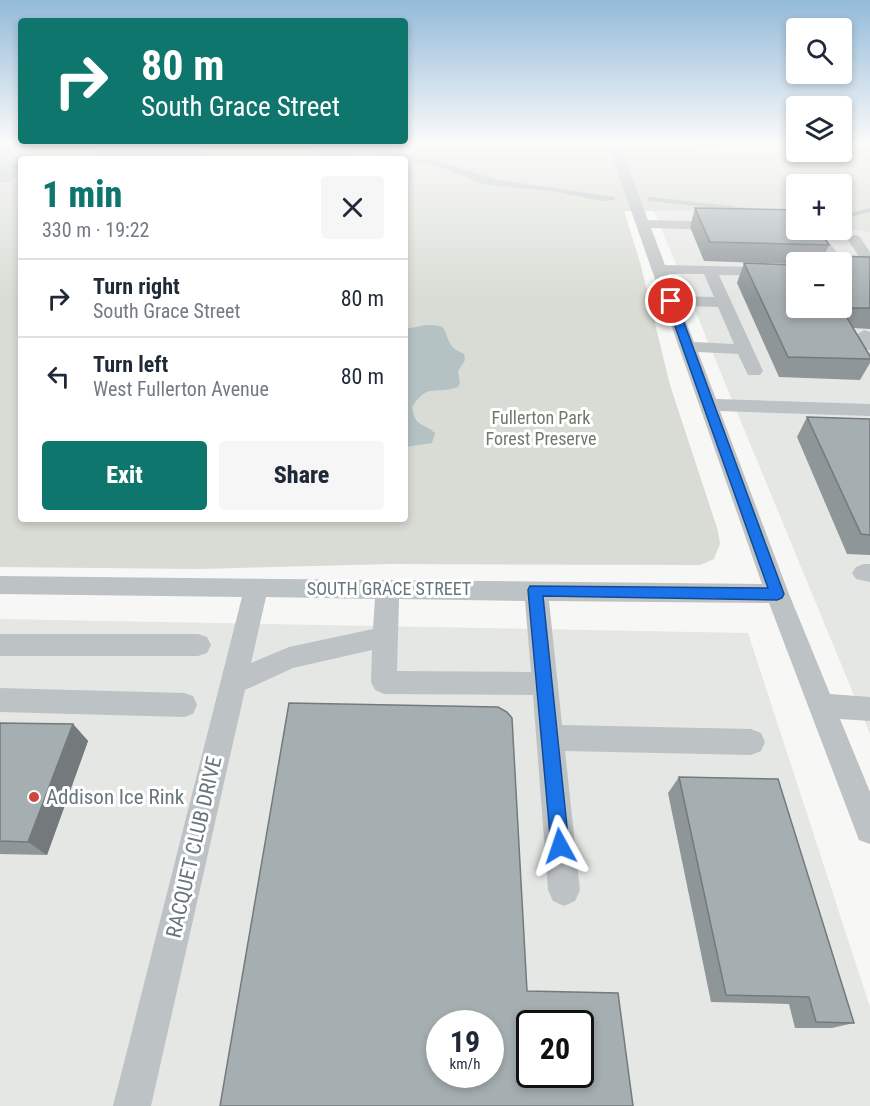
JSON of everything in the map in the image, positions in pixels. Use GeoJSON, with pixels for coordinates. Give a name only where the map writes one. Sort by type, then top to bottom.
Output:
{"type":"FeatureCollection","features":[{"type":"Feature","properties":{"kind":"street"},"geometry":{"type":"LineString","coordinates":[[632,197],[777,594],[870,829]]}},
{"type":"Feature","properties":{"kind":"street"},"geometry":{"type":"LineString","coordinates":[[642,224],[737,226]]}},
{"type":"Feature","properties":{"kind":"street"},"geometry":{"type":"LineString","coordinates":[[854,239],[870,262]]}},
{"type":"Feature","properties":{"kind":"street"},"geometry":{"type":"LineString","coordinates":[[659,269],[786,272]]}},
{"type":"Feature","properties":{"kind":"street"},"geometry":{"type":"LineString","coordinates":[[710,270],[754,371]]}},
{"type":"Feature","properties":{"kind":"street"},"geometry":{"type":"LineString","coordinates":[[852,271],[870,270]]}},
{"type":"Feature","properties":{"kind":"street"},"geometry":{"type":"LineString","coordinates":[[671,301],[724,302]]}},
{"type":"Feature","properties":{"kind":"street"},"geometry":{"type":"LineString","coordinates":[[688,347],[744,349]]}},
{"type":"Feature","properties":{"kind":"street"},"geometry":{"type":"LineString","coordinates":[[709,405],[870,410]]}},
{"type":"Feature","properties":{"kind":"street","name":"SOUTH GRACE STREET"},"geometry":{"type":"LineString","coordinates":[[0,585],[777,594]]}},
{"type":"Feature","properties":{"kind":"street","name":"RACQUET CLUB DRIVE"},"geometry":{"type":"LineString","coordinates":[[132,1106],[256,588]]}},
{"type":"Feature","properties":{"kind":"street"},"geometry":{"type":"LineString","coordinates":[[387,588],[384,682],[545,684]]}},
{"type":"Feature","properties":{"kind":"street"},"geometry":{"type":"LineString","coordinates":[[536,590],[564,890]]}},
{"type":"Feature","properties":{"kind":"street"},"geometry":{"type":"LineString","coordinates":[[233,682],[290,658],[385,637]]}},
{"type":"Feature","properties":{"kind":"street"},"geometry":{"type":"LineString","coordinates":[[0,645],[198,645]]}},
{"type":"Feature","properties":{"kind":"street"},"geometry":{"type":"LineString","coordinates":[[0,700],[184,705]]}},
{"type":"Feature","properties":{"kind":"street"},"geometry":{"type":"LineString","coordinates":[[820,706],[870,709]]}},
{"type":"Feature","properties":{"kind":"street"},"geometry":{"type":"LineString","coordinates":[[550,738],[751,742]]}},
{"type":"Feature","properties":{"kind":"shaded area"},"geometry":{"type":"Polygon","coordinates":[[[579,197],[615,197],[615,200],[601,201],[579,197]]]}},
{"type":"Feature","properties":{"kind":"shaded area"},"geometry":{"type":"Polygon","coordinates":[[[654,211],[698,211],[786,228],[786,240],[852,240],[852,230],[870,232],[870,734],[654,211]]]}},
{"type":"Feature","properties":{"kind":"shaded area"},"geometry":{"type":"Polygon","coordinates":[[[426,325],[442,327],[452,346],[464,354],[465,360],[458,371],[460,383],[458,387],[423,394],[412,407],[417,422],[435,433],[432,443],[408,447],[408,328],[426,325]]]}},
{"type":"Feature","properties":{"kind":"shaded area"},"geometry":{"type":"Polygon","coordinates":[[[0,619],[748,633],[870,1007],[870,1106],[0,1106],[0,619]]]}},
{"type":"Feature","properties":{"kind":"green space","name":"Fullerton Park Forest Preserve"},"geometry":{"type":"Polygon","coordinates":[[[0,197],[18,197],[18,522],[408,522],[408,197],[786,197],[786,222],[698,211],[624,211],[640,262],[670,385],[718,531],[720,544],[714,559],[700,565],[391,564],[199,569],[0,567],[0,197]]]}},
{"type":"Feature","properties":{"kind":"green space","name":"Fullerton Park Forest Preserve"},"geometry":{"type":"Polygon","coordinates":[[[852,197],[870,197],[870,232],[852,230],[852,197]]]}},
{"type":"Feature","properties":{"kind":"building"},"geometry":{"type":"Polygon","coordinates":[[[695,208],[786,210],[786,240],[826,240],[829,245],[710,242],[695,208]]]}},
{"type":"Feature","properties":{"kind":"building"},"geometry":{"type":"Polygon","coordinates":[[[852,256],[870,257],[870,308],[852,308],[852,256]]]}},
{"type":"Feature","properties":{"kind":"building"},"geometry":{"type":"Polygon","coordinates":[[[744,263],[786,265],[786,318],[847,318],[870,359],[788,357],[744,263]]]}},
{"type":"Feature","properties":{"kind":"building"},"geometry":{"type":"Polygon","coordinates":[[[807,417],[870,419],[870,535],[861,534],[807,417]]]}},
{"type":"Feature","properties":{"kind":"building"},"geometry":{"type":"Polygon","coordinates":[[[289,703],[498,707],[507,712],[512,718],[527,991],[618,993],[633,1106],[220,1106],[289,703]]]}},
{"type":"Feature","properties":{"kind":"building","name":"Addison Ice Rink"},"geometry":{"type":"Polygon","coordinates":[[[0,723],[73,724],[28,842],[0,841],[0,723]]]}},
{"type":"Feature","properties":{"kind":"building"},"geometry":{"type":"Polygon","coordinates":[[[679,777],[778,779],[854,1023],[816,1022],[809,997],[726,995],[679,777]]]}},
{"type":"Feature","properties":{"kind":"waterway"},"geometry":{"type":"LineString","coordinates":[[650,199],[748,210]]}},
{"type":"Feature","properties":{"kind":"waterway"},"geometry":{"type":"LineString","coordinates":[[852,214],[870,210]]}},
{"type":"Feature","properties":{"kind":"place","name":"Addison Ice Rink"},"geometry":{"type":"Point","coordinates":[34,797]}},
{"type":"Feature","properties":{"kind":"route"},"geometry":{"type":"LineString","coordinates":[[560,846],[536,590],[777,594],[671,301]]}}]}
